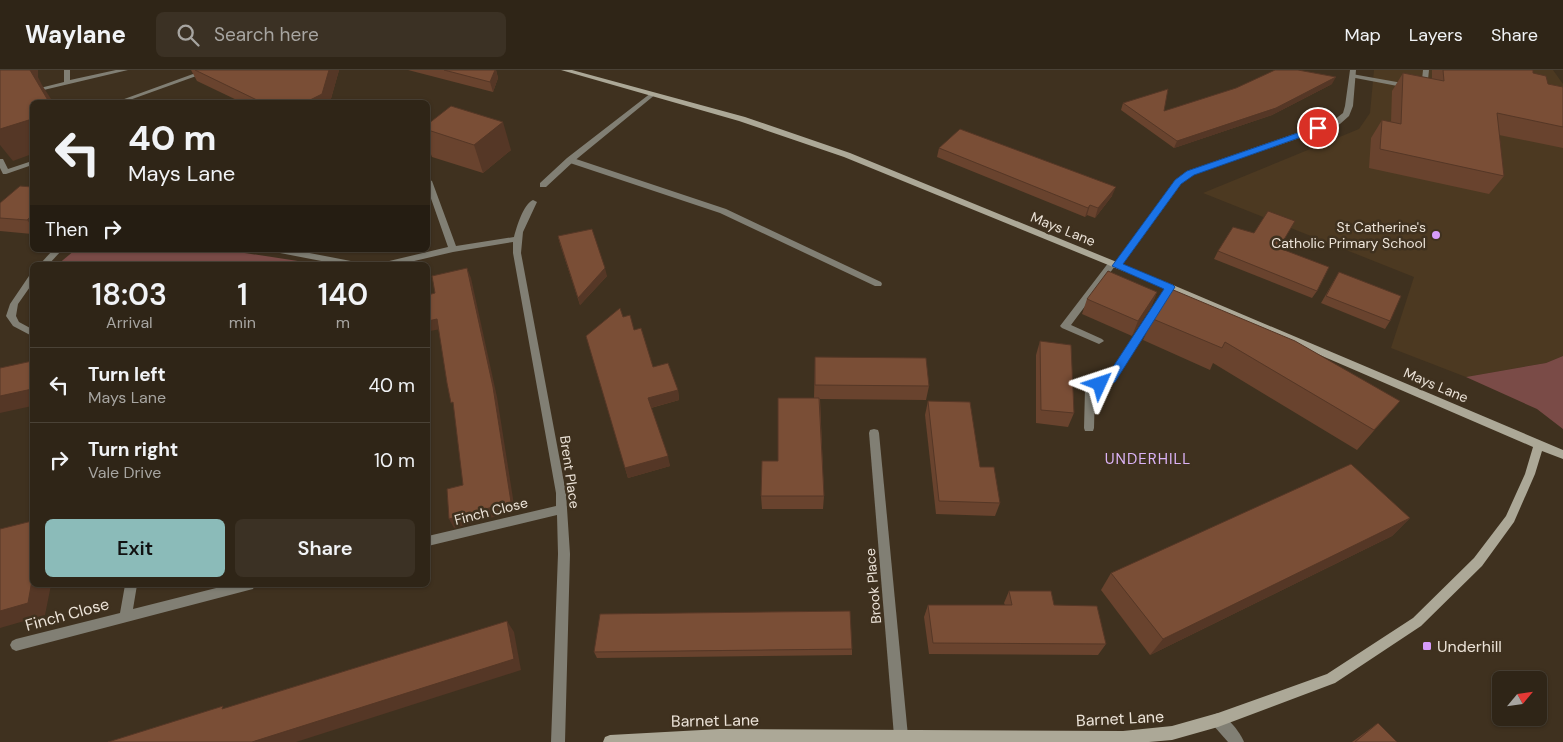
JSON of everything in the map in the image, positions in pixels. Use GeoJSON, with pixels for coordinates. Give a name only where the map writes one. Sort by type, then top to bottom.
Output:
{"type":"FeatureCollection","features":[{"type":"Feature","properties":{"kind":"street"},"geometry":{"type":"LineString","coordinates":[[67,70],[67,83]]}},
{"type":"Feature","properties":{"kind":"street"},"geometry":{"type":"LineString","coordinates":[[19,94],[125,70]]}},
{"type":"Feature","properties":{"kind":"street"},"geometry":{"type":"LineString","coordinates":[[125,100],[210,70]]}},
{"type":"Feature","properties":{"kind":"street","name":"Mays Lane"},"geometry":{"type":"LineString","coordinates":[[564,70],[653,94],[802,139],[1170,287],[1539,445]]}},
{"type":"Feature","properties":{"kind":"street"},"geometry":{"type":"LineString","coordinates":[[1099,342],[1065,326],[1115,265],[1178,182],[1190,173],[1337,122],[1346,114],[1353,73],[1424,89],[1426,70]]}},
{"type":"Feature","properties":{"kind":"street"},"geometry":{"type":"LineString","coordinates":[[543,185],[570,160],[653,94]]}},
{"type":"Feature","properties":{"kind":"street"},"geometry":{"type":"LineString","coordinates":[[570,160],[723,211],[878,284]]}},
{"type":"Feature","properties":{"kind":"street"},"geometry":{"type":"LineString","coordinates":[[0,161],[6,172],[30,164]]}},
{"type":"Feature","properties":{"kind":"street"},"geometry":{"type":"LineString","coordinates":[[430,186],[453,249]]}},
{"type":"Feature","properties":{"kind":"street","name":"Brent Place"},"geometry":{"type":"LineString","coordinates":[[532,202],[523,219],[516,239],[518,267],[561,493],[564,554],[558,742]]}},
{"type":"Feature","properties":{"kind":"street"},"geometry":{"type":"LineString","coordinates":[[397,262],[453,249],[516,239]]}},
{"type":"Feature","properties":{"kind":"street"},"geometry":{"type":"LineString","coordinates":[[46,262],[56,252]]}},
{"type":"Feature","properties":{"kind":"street"},"geometry":{"type":"LineString","coordinates":[[290,252],[341,262]]}},
{"type":"Feature","properties":{"kind":"street"},"geometry":{"type":"LineString","coordinates":[[30,281],[14,304],[11,316],[16,324],[30,332]]}},
{"type":"Feature","properties":{"kind":"street"},"geometry":{"type":"LineString","coordinates":[[1089,428],[1090,389],[1111,379],[1170,287]]}},
{"type":"Feature","properties":{"kind":"street","name":"Brook Place"},"geometry":{"type":"LineString","coordinates":[[874,433],[901,739]]}},
{"type":"Feature","properties":{"kind":"street"},"geometry":{"type":"LineString","coordinates":[[1539,445],[1563,455]]}},
{"type":"Feature","properties":{"kind":"street","name":"Barnet Lane"},"geometry":{"type":"LineString","coordinates":[[610,742],[720,736],[901,739],[1123,738],[1172,733],[1218,720],[1331,679],[1417,622],[1478,562],[1510,518],[1530,474],[1539,445]]}},
{"type":"Feature","properties":{"kind":"street","name":"Finch Close"},"geometry":{"type":"LineString","coordinates":[[430,542],[561,509]]}},
{"type":"Feature","properties":{"kind":"street","name":"Finch Close"},"geometry":{"type":"LineString","coordinates":[[126,615],[131,587]]}},
{"type":"Feature","properties":{"kind":"street","name":"Finch Close"},"geometry":{"type":"LineString","coordinates":[[16,645],[126,615],[241,587]]}},
{"type":"Feature","properties":{"kind":"street"},"geometry":{"type":"LineString","coordinates":[[1218,720],[1237,742]]}},
{"type":"Feature","properties":{"kind":"shaded area","name":"St Catherine's Catholic Primary School"},"geometry":{"type":"Polygon","coordinates":[[[1374,70],[1553,70],[1563,84],[1563,356],[1546,363],[1466,377],[1391,348],[1414,277],[1203,193],[1359,129],[1370,113],[1374,70]]]}},
{"type":"Feature","properties":{"kind":"shaded area"},"geometry":{"type":"Polygon","coordinates":[[[73,252],[238,252],[300,262],[61,262],[73,252]]]}},
{"type":"Feature","properties":{"kind":"shaded area"},"geometry":{"type":"Polygon","coordinates":[[[1563,356],[1563,429],[1537,409],[1466,377],[1546,363],[1563,356]]]}},
{"type":"Feature","properties":{"kind":"building"},"geometry":{"type":"Polygon","coordinates":[[[0,70],[30,70],[48,100],[30,100],[30,120],[0,129],[0,70]]]}},
{"type":"Feature","properties":{"kind":"building"},"geometry":{"type":"Polygon","coordinates":[[[195,70],[329,70],[322,94],[310,100],[257,100],[195,70]]]}},
{"type":"Feature","properties":{"kind":"building"},"geometry":{"type":"Polygon","coordinates":[[[444,70],[495,70],[490,82],[444,70]]]}},
{"type":"Feature","properties":{"kind":"building"},"geometry":{"type":"Polygon","coordinates":[[[1275,70],[1298,70],[1336,77],[1276,108],[1177,141],[1123,103],[1168,89],[1164,111],[1236,88],[1275,70]]]}},
{"type":"Feature","properties":{"kind":"building"},"geometry":{"type":"Polygon","coordinates":[[[1443,70],[1533,70],[1533,73],[1546,76],[1548,84],[1563,87],[1563,127],[1497,113],[1504,176],[1380,149],[1382,120],[1401,124],[1403,73],[1444,81],[1443,70]]]}},
{"type":"Feature","properties":{"kind":"building"},"geometry":{"type":"Polygon","coordinates":[[[451,106],[503,122],[474,145],[430,131],[430,122],[451,106]]]}},
{"type":"Feature","properties":{"kind":"building"},"geometry":{"type":"Polygon","coordinates":[[[960,129],[1116,187],[1098,208],[1090,205],[1088,208],[939,148],[960,129]]]}},
{"type":"Feature","properties":{"kind":"building"},"geometry":{"type":"Polygon","coordinates":[[[20,186],[30,187],[30,217],[27,220],[0,218],[0,203],[20,186]]]}},
{"type":"Feature","properties":{"kind":"building"},"geometry":{"type":"Polygon","coordinates":[[[1268,211],[1295,221],[1279,248],[1329,267],[1317,291],[1218,251],[1233,227],[1254,233],[1268,211]]]}},
{"type":"Feature","properties":{"kind":"building"},"geometry":{"type":"Polygon","coordinates":[[[592,229],[605,268],[578,298],[558,236],[592,229]]]}},
{"type":"Feature","properties":{"kind":"building"},"geometry":{"type":"Polygon","coordinates":[[[467,268],[493,387],[511,502],[449,519],[447,489],[463,485],[453,402],[451,403],[447,383],[437,319],[430,321],[430,294],[435,293],[432,276],[467,268]]]}},
{"type":"Feature","properties":{"kind":"building"},"geometry":{"type":"Polygon","coordinates":[[[1108,271],[1157,292],[1138,321],[1087,299],[1108,271]]]}},
{"type":"Feature","properties":{"kind":"building"},"geometry":{"type":"Polygon","coordinates":[[[1339,272],[1401,296],[1390,321],[1326,296],[1339,272]]]}},
{"type":"Feature","properties":{"kind":"building"},"geometry":{"type":"Polygon","coordinates":[[[1171,289],[1295,341],[1400,401],[1374,430],[1225,342],[1222,348],[1153,319],[1171,289]]]}},
{"type":"Feature","properties":{"kind":"building"},"geometry":{"type":"Polygon","coordinates":[[[620,308],[623,317],[630,315],[634,330],[641,328],[653,367],[668,363],[678,390],[648,398],[668,456],[625,468],[586,336],[620,308]]]}},
{"type":"Feature","properties":{"kind":"building"},"geometry":{"type":"Polygon","coordinates":[[[1040,341],[1071,345],[1074,413],[1041,410],[1040,341]]]}},
{"type":"Feature","properties":{"kind":"building"},"geometry":{"type":"Polygon","coordinates":[[[815,357],[926,358],[929,386],[815,385],[815,357]]]}},
{"type":"Feature","properties":{"kind":"building"},"geometry":{"type":"Polygon","coordinates":[[[30,361],[30,389],[0,396],[0,368],[30,361]]]}},
{"type":"Feature","properties":{"kind":"building"},"geometry":{"type":"Polygon","coordinates":[[[778,398],[819,398],[824,496],[761,496],[762,461],[778,461],[778,398]]]}},
{"type":"Feature","properties":{"kind":"building"},"geometry":{"type":"Polygon","coordinates":[[[928,401],[970,402],[980,467],[994,467],[1000,503],[939,501],[928,401]]]}},
{"type":"Feature","properties":{"kind":"building"},"geometry":{"type":"Polygon","coordinates":[[[1351,464],[1410,518],[1163,639],[1111,573],[1351,464]]]}},
{"type":"Feature","properties":{"kind":"building"},"geometry":{"type":"Polygon","coordinates":[[[30,522],[31,587],[28,603],[0,611],[0,529],[30,522]]]}},
{"type":"Feature","properties":{"kind":"building"},"geometry":{"type":"Polygon","coordinates":[[[1009,591],[1051,591],[1054,605],[1097,606],[1106,644],[933,643],[928,605],[1012,605],[1009,591]]]}},
{"type":"Feature","properties":{"kind":"building"},"geometry":{"type":"Polygon","coordinates":[[[850,611],[852,649],[594,652],[600,614],[850,611]]]}},
{"type":"Feature","properties":{"kind":"building"},"geometry":{"type":"Polygon","coordinates":[[[507,621],[514,659],[252,742],[108,742],[223,706],[222,709],[507,621]]]}},
{"type":"Feature","properties":{"kind":"building"},"geometry":{"type":"Polygon","coordinates":[[[1378,723],[1397,742],[1355,742],[1378,723]]]}},
{"type":"Feature","properties":{"kind":"place","name":"St Catherine's Catholic Primary School"},"geometry":{"type":"Point","coordinates":[1436,235]}},
{"type":"Feature","properties":{"kind":"place","name":"Underhill"},"geometry":{"type":"Point","coordinates":[1427,646]}},
{"type":"Feature","properties":{"kind":"district","name":"UNDERHILL"},"geometry":{"type":"Point","coordinates":[1148,459]}},
{"type":"Feature","properties":{"kind":"route"},"geometry":{"type":"LineString","coordinates":[[1100,384],[1111,379],[1170,287],[1117,266],[1178,182],[1190,173],[1318,128]]}}]}
